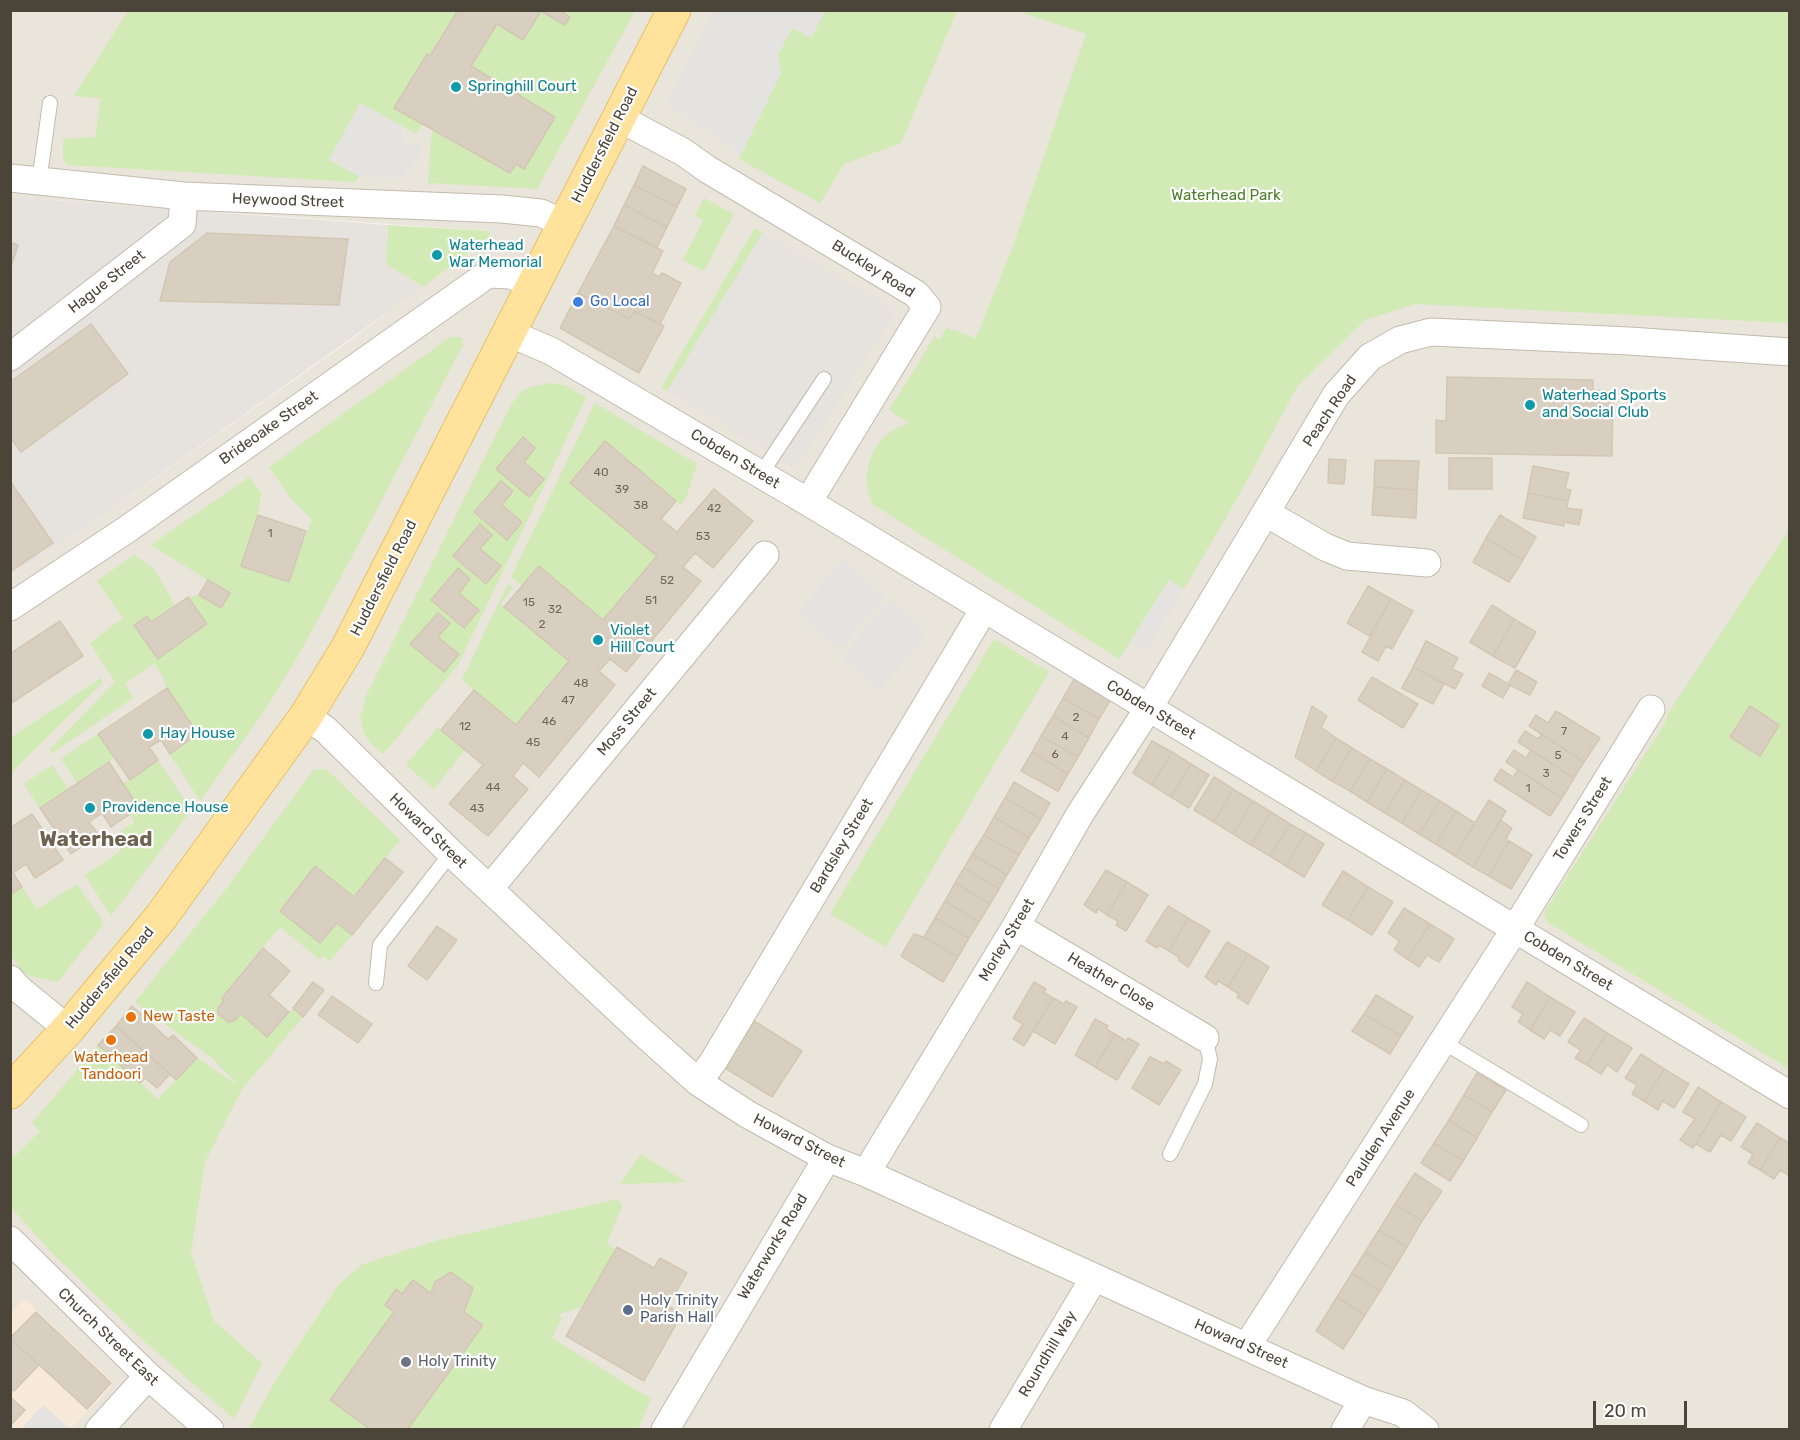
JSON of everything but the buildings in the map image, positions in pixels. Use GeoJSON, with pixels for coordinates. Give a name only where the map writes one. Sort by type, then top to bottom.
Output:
{"type":"FeatureCollection","features":[{"type":"Feature","properties":{"kind":"main road","name":"Huddersfield Road"},"geometry":{"type":"LineString","coordinates":[[10,1092],[68,1029],[161,917],[306,716],[348,647],[388,572],[674,10]]}},
{"type":"Feature","properties":{"kind":"street","name":"Buckley Road"},"geometry":{"type":"LineString","coordinates":[[619,118],[683,152],[707,170],[916,294],[927,307],[808,502]]}},
{"type":"Feature","properties":{"kind":"street","name":"Heywood Street"},"geometry":{"type":"LineString","coordinates":[[10,178],[184,196],[541,213],[564,224]]}},
{"type":"Feature","properties":{"kind":"street","name":"Hague Street"},"geometry":{"type":"LineString","coordinates":[[10,357],[182,224],[184,196]]}},
{"type":"Feature","properties":{"kind":"street","name":"Brideoake Street"},"geometry":{"type":"LineString","coordinates":[[10,607],[108,542],[488,274],[510,275],[533,284]]}},
{"type":"Feature","properties":{"kind":"street","name":"Peach Road"},"geometry":{"type":"LineString","coordinates":[[1148,709],[1336,395],[1370,357],[1400,340],[1431,332],[1617,340],[1790,352]]}},
{"type":"Feature","properties":{"kind":"street","name":"Cobden Street"},"geometry":{"type":"LineString","coordinates":[[509,333],[551,351],[761,474],[1790,1095]]}},
{"type":"Feature","properties":{"kind":"street"},"geometry":{"type":"LineString","coordinates":[[1266,513],[1325,547],[1347,556],[1427,563]]}},
{"type":"Feature","properties":{"kind":"street","name":"Moss Street"},"geometry":{"type":"LineString","coordinates":[[490,888],[765,555]]}},
{"type":"Feature","properties":{"kind":"street","name":"Bardsley Street"},"geometry":{"type":"LineString","coordinates":[[698,1082],[713,1062],[984,609]]}},
{"type":"Feature","properties":{"kind":"street","name":"Morley Street"},"geometry":{"type":"LineString","coordinates":[[866,1173],[1016,926],[1080,814],[1148,709]]}},
{"type":"Feature","properties":{"kind":"street","name":"Towers Street"},"geometry":{"type":"LineString","coordinates":[[1515,929],[1651,710]]}},
{"type":"Feature","properties":{"kind":"street","name":"Howard Street"},"geometry":{"type":"LineString","coordinates":[[306,716],[326,730],[451,854],[698,1082],[747,1114],[827,1158],[866,1173],[1363,1400],[1403,1413],[1425,1430]]}},
{"type":"Feature","properties":{"kind":"street","name":"Heather Close"},"geometry":{"type":"LineString","coordinates":[[1016,926],[1205,1038]]}},
{"type":"Feature","properties":{"kind":"street","name":"Paulden Avenue"},"geometry":{"type":"LineString","coordinates":[[1247,1346],[1515,929]]}},
{"type":"Feature","properties":{"kind":"street"},"geometry":{"type":"LineString","coordinates":[[10,979],[20,990],[68,1029]]}},
{"type":"Feature","properties":{"kind":"street","name":"Waterworks Road"},"geometry":{"type":"LineString","coordinates":[[665,1430],[827,1158]]}},
{"type":"Feature","properties":{"kind":"street","name":"Church Street East"},"geometry":{"type":"LineString","coordinates":[[10,1240],[148,1376],[210,1430]]}},
{"type":"Feature","properties":{"kind":"street","name":"Roundhill Way"},"geometry":{"type":"LineString","coordinates":[[1003,1430],[1094,1278]]}},
{"type":"Feature","properties":{"kind":"street"},"geometry":{"type":"LineString","coordinates":[[99,1430],[148,1376]]}},
{"type":"Feature","properties":{"kind":"street"},"geometry":{"type":"LineString","coordinates":[[1345,1430],[1363,1400]]}},
{"type":"Feature","properties":{"kind":"lane"},"geometry":{"type":"LineString","coordinates":[[39,182],[50,103]]}},
{"type":"Feature","properties":{"kind":"lane"},"geometry":{"type":"LineString","coordinates":[[761,474],[824,379]]}},
{"type":"Feature","properties":{"kind":"lane"},"geometry":{"type":"LineString","coordinates":[[376,983],[380,945],[451,854]]}},
{"type":"Feature","properties":{"kind":"lane"},"geometry":{"type":"LineString","coordinates":[[1170,1154],[1205,1084],[1210,1059],[1205,1038]]}},
{"type":"Feature","properties":{"kind":"lane"},"geometry":{"type":"LineString","coordinates":[[1443,1042],[1581,1125]]}},
{"type":"Feature","properties":{"kind":"shaded area"},"geometry":{"type":"Polygon","coordinates":[[[10,11],[1789,11],[1789,1429],[11,1429],[11,575],[69,539],[352,339],[488,238],[491,233],[11,197],[10,11]]]}},
{"type":"Feature","properties":{"kind":"shaded area"},"geometry":{"type":"Polygon","coordinates":[[[714,11],[825,11],[811,38],[793,28],[778,54],[781,73],[741,155],[666,103],[714,11]]]}},
{"type":"Feature","properties":{"kind":"shaded area"},"geometry":{"type":"Polygon","coordinates":[[[360,103],[402,126],[403,146],[421,145],[421,158],[414,159],[414,168],[406,169],[406,179],[359,176],[329,160],[360,103]]]}},
{"type":"Feature","properties":{"kind":"shaded area"},"geometry":{"type":"Polygon","coordinates":[[[11,197],[388,225],[386,264],[423,287],[69,539],[11,575],[11,197]]]}},
{"type":"Feature","properties":{"kind":"shaded area"},"geometry":{"type":"Polygon","coordinates":[[[763,232],[897,310],[796,469],[667,391],[763,232]]]}},
{"type":"Feature","properties":{"kind":"shaded area"},"geometry":{"type":"Polygon","coordinates":[[[842,560],[885,596],[841,650],[797,614],[842,560]]]}},
{"type":"Feature","properties":{"kind":"shaded area"},"geometry":{"type":"Polygon","coordinates":[[[1169,580],[1184,589],[1145,652],[1130,642],[1169,580]]]}},
{"type":"Feature","properties":{"kind":"shaded area"},"geometry":{"type":"Polygon","coordinates":[[[889,600],[928,632],[880,690],[841,657],[889,600]]]}},
{"type":"Feature","properties":{"kind":"shaded area"},"geometry":{"type":"Polygon","coordinates":[[[24,1298],[113,1382],[109,1390],[70,1429],[11,1430],[11,1313],[24,1298]]]}},
{"type":"Feature","properties":{"kind":"shaded area"},"geometry":{"type":"Polygon","coordinates":[[[43,1405],[70,1429],[21,1429],[43,1405]]]}},
{"type":"Feature","properties":{"kind":"green space"},"geometry":{"type":"Polygon","coordinates":[[[128,11],[458,11],[430,56],[426,54],[395,108],[422,124],[416,134],[360,103],[329,160],[359,176],[355,182],[67,165],[63,158],[63,139],[95,137],[101,98],[74,96],[128,11]]]}},
{"type":"Feature","properties":{"kind":"green space"},"geometry":{"type":"Polygon","coordinates":[[[541,11],[564,25],[570,17],[560,11],[635,11],[537,189],[428,183],[432,130],[510,173],[516,164],[525,168],[555,116],[471,66],[497,24],[541,11]]]}},
{"type":"Feature","properties":{"kind":"green space"},"geometry":{"type":"Polygon","coordinates":[[[825,11],[957,11],[901,143],[844,164],[820,203],[739,159],[781,73],[778,54],[793,28],[811,38],[825,11]]]}},
{"type":"Feature","properties":{"kind":"green space","name":"Waterhead Park"},"geometry":{"type":"Polygon","coordinates":[[[1017,11],[1789,11],[1789,323],[1415,304],[1365,320],[1297,387],[1238,497],[1184,589],[1169,580],[1119,659],[872,504],[868,491],[866,477],[874,450],[883,438],[909,423],[889,410],[935,336],[939,340],[947,328],[976,338],[1013,246],[1086,34],[1017,11]]]}},
{"type":"Feature","properties":{"kind":"green space"},"geometry":{"type":"Polygon","coordinates":[[[704,198],[734,214],[704,271],[683,260],[703,220],[695,216],[704,198]]]}},
{"type":"Feature","properties":{"kind":"green space"},"geometry":{"type":"Polygon","coordinates":[[[388,225],[491,233],[488,238],[423,287],[386,264],[388,225]]]}},
{"type":"Feature","properties":{"kind":"green space"},"geometry":{"type":"Polygon","coordinates":[[[755,228],[763,232],[667,391],[661,388],[755,228]]]}},
{"type":"Feature","properties":{"kind":"green space"},"geometry":{"type":"Polygon","coordinates":[[[450,337],[461,337],[463,345],[356,549],[298,656],[267,707],[200,801],[170,754],[198,734],[167,688],[154,663],[125,684],[133,698],[52,753],[50,749],[115,682],[90,643],[123,618],[97,581],[134,555],[154,569],[175,605],[151,622],[147,616],[134,626],[158,659],[207,624],[188,597],[199,595],[221,608],[230,594],[151,545],[249,477],[261,493],[258,515],[241,565],[289,582],[312,519],[293,501],[269,467],[450,337]]]}},
{"type":"Feature","properties":{"kind":"green space"},"geometry":{"type":"Polygon","coordinates":[[[549,383],[565,385],[586,398],[458,665],[383,754],[371,744],[365,735],[360,717],[366,696],[511,405],[519,394],[528,388],[549,383]],[[523,437],[496,469],[529,497],[544,479],[524,462],[535,448],[523,437]],[[501,481],[474,512],[507,540],[522,522],[502,505],[513,491],[501,481]],[[480,524],[453,556],[486,584],[501,567],[480,549],[492,535],[480,524]],[[458,568],[431,600],[464,628],[479,610],[459,593],[470,579],[458,568]],[[438,613],[411,644],[444,672],[459,655],[438,637],[450,623],[438,613]]]}},
{"type":"Feature","properties":{"kind":"green space"},"geometry":{"type":"Polygon","coordinates":[[[595,403],[697,464],[686,498],[681,505],[605,441],[570,483],[657,556],[603,620],[539,566],[522,586],[511,577],[595,403]]]}},
{"type":"Feature","properties":{"kind":"green space"},"geometry":{"type":"Polygon","coordinates":[[[1789,530],[1789,1069],[1547,922],[1544,913],[1665,723],[1669,712],[1789,530]]]}},
{"type":"Feature","properties":{"kind":"green space"},"geometry":{"type":"Polygon","coordinates":[[[508,583],[513,588],[500,604],[569,661],[516,725],[462,680],[508,583]]]}},
{"type":"Feature","properties":{"kind":"green space"},"geometry":{"type":"Polygon","coordinates":[[[994,639],[1049,672],[886,947],[830,914],[994,639]]]}},
{"type":"Feature","properties":{"kind":"green space"},"geometry":{"type":"Polygon","coordinates":[[[101,678],[103,682],[11,773],[11,737],[101,678]]]}},
{"type":"Feature","properties":{"kind":"green space"},"geometry":{"type":"Polygon","coordinates":[[[438,727],[465,750],[434,789],[406,765],[438,727]]]}},
{"type":"Feature","properties":{"kind":"green space"},"geometry":{"type":"Polygon","coordinates":[[[98,734],[114,758],[77,783],[61,759],[98,734]]]}},
{"type":"Feature","properties":{"kind":"green space"},"geometry":{"type":"Polygon","coordinates":[[[158,760],[191,810],[111,916],[85,875],[121,851],[112,837],[135,822],[130,815],[139,808],[123,784],[158,760]]]}},
{"type":"Feature","properties":{"kind":"green space"},"geometry":{"type":"Polygon","coordinates":[[[52,765],[68,789],[40,808],[24,784],[52,765]]]}},
{"type":"Feature","properties":{"kind":"green space"},"geometry":{"type":"Polygon","coordinates":[[[314,769],[327,770],[400,840],[354,897],[315,866],[280,910],[320,943],[337,923],[352,935],[329,962],[325,956],[319,959],[280,927],[240,974],[242,975],[222,998],[224,1001],[218,1008],[218,1014],[228,1022],[234,1021],[241,1014],[267,1037],[293,1008],[303,1017],[242,1089],[205,1162],[191,1253],[214,1321],[262,1363],[234,1419],[144,1341],[52,1253],[11,1207],[10,1152],[15,1156],[40,1131],[32,1123],[98,1045],[158,1099],[197,1058],[239,1086],[213,1059],[135,1002],[229,885],[314,769]]]}},
{"type":"Feature","properties":{"kind":"green space"},"geometry":{"type":"Polygon","coordinates":[[[77,884],[104,923],[58,982],[30,976],[21,970],[11,955],[10,895],[22,887],[37,909],[77,884]]]}},
{"type":"Feature","properties":{"kind":"green space"},"geometry":{"type":"Polygon","coordinates":[[[641,1154],[686,1182],[620,1184],[641,1154]]]}},
{"type":"Feature","properties":{"kind":"green space"},"geometry":{"type":"Polygon","coordinates":[[[618,1199],[622,1206],[607,1243],[615,1250],[583,1306],[558,1315],[562,1318],[552,1338],[651,1399],[638,1429],[248,1430],[278,1376],[338,1285],[363,1264],[435,1241],[618,1199]]]}},
{"type":"Feature","properties":{"kind":"place","name":"Springhill Court"},"geometry":{"type":"Point","coordinates":[456,87]}},
{"type":"Feature","properties":{"kind":"place","name":"Waterhead War Memorial"},"geometry":{"type":"Point","coordinates":[437,255]}},
{"type":"Feature","properties":{"kind":"place","name":"Go Local"},"geometry":{"type":"Point","coordinates":[578,302]}},
{"type":"Feature","properties":{"kind":"place","name":"Waterhead Sports and Social Club"},"geometry":{"type":"Point","coordinates":[1530,405]}},
{"type":"Feature","properties":{"kind":"place","name":"Violet Hill Court"},"geometry":{"type":"Point","coordinates":[598,640]}},
{"type":"Feature","properties":{"kind":"place","name":"Hay House"},"geometry":{"type":"Point","coordinates":[148,734]}},
{"type":"Feature","properties":{"kind":"place","name":"Providence House"},"geometry":{"type":"Point","coordinates":[90,808]}},
{"type":"Feature","properties":{"kind":"place","name":"New Taste"},"geometry":{"type":"Point","coordinates":[131,1017]}},
{"type":"Feature","properties":{"kind":"place","name":"Waterhead Tandoori"},"geometry":{"type":"Point","coordinates":[111,1040]}},
{"type":"Feature","properties":{"kind":"place","name":"Holy Trinity Parish Hall"},"geometry":{"type":"Point","coordinates":[628,1310]}},
{"type":"Feature","properties":{"kind":"place","name":"Holy Trinity"},"geometry":{"type":"Point","coordinates":[406,1362]}},
{"type":"Feature","properties":{"kind":"district","name":"Waterhead"},"geometry":{"type":"Point","coordinates":[96,840]}}]}
